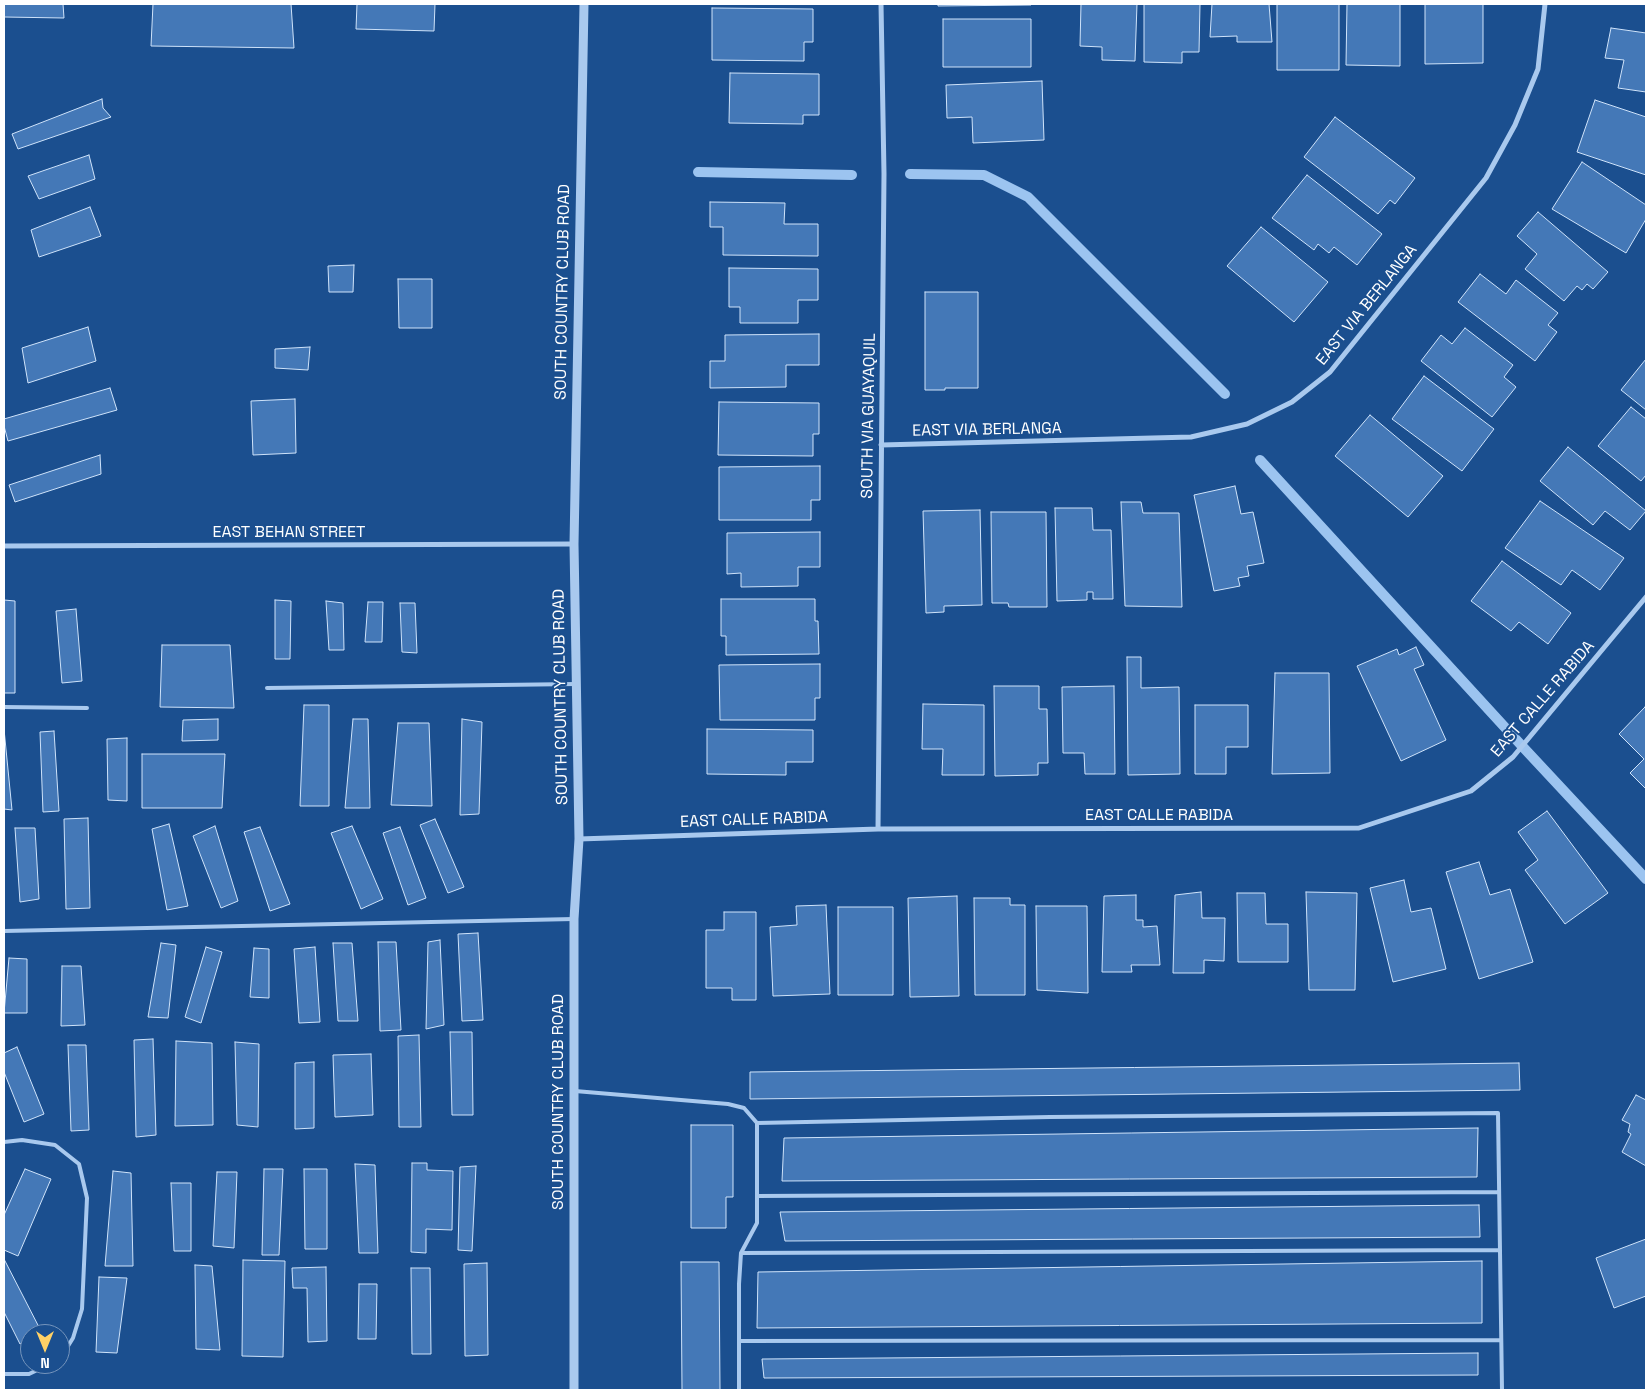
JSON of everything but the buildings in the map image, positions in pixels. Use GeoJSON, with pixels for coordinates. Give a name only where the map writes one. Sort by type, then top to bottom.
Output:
{"type":"FeatureCollection","features":[{"type":"Feature","properties":{"kind":"street","name":"SOUTH COUNTRY CLUB ROAD"},"geometry":{"type":"LineString","coordinates":[[574,1390],[574,919],[579,838],[574,544],[584,4]]}},
{"type":"Feature","properties":{"kind":"street","name":"SOUTH VIA GUAYAQUIL"},"geometry":{"type":"LineString","coordinates":[[878,829],[884,184],[881,4]]}},
{"type":"Feature","properties":{"kind":"street","name":"EAST VIA BERLANGA"},"geometry":{"type":"LineString","coordinates":[[881,445],[1191,437],[1247,424],[1292,402],[1330,372],[1486,178],[1515,125],[1538,69],[1545,4]]}},
{"type":"Feature","properties":{"kind":"street","name":"EAST BEHAN STREET"},"geometry":{"type":"LineString","coordinates":[[4,546],[574,544]]}},
{"type":"Feature","properties":{"kind":"street","name":"EAST CALLE RABIDA"},"geometry":{"type":"LineString","coordinates":[[579,838],[878,829],[1359,828],[1471,791],[1513,757],[1646,596]]}},
{"type":"Feature","properties":{"kind":"lane"},"geometry":{"type":"LineString","coordinates":[[267,688],[576,684]]}},
{"type":"Feature","properties":{"kind":"lane"},"geometry":{"type":"LineString","coordinates":[[4,707],[87,708]]}},
{"type":"Feature","properties":{"kind":"lane"},"geometry":{"type":"LineString","coordinates":[[4,931],[574,919]]}},
{"type":"Feature","properties":{"kind":"lane"},"geometry":{"type":"LineString","coordinates":[[574,1091],[728,1104],[744,1108],[757,1123],[757,1223],[741,1253],[739,1390]]}},
{"type":"Feature","properties":{"kind":"lane"},"geometry":{"type":"LineString","coordinates":[[757,1123],[1050,1116],[1498,1113],[1502,1390]]}},
{"type":"Feature","properties":{"kind":"lane"},"geometry":{"type":"LineString","coordinates":[[4,1142],[22,1140],[55,1146],[79,1164],[87,1198],[82,1309],[70,1343]]}},
{"type":"Feature","properties":{"kind":"lane"},"geometry":{"type":"LineString","coordinates":[[757,1196],[1498,1192]]}},
{"type":"Feature","properties":{"kind":"lane"},"geometry":{"type":"LineString","coordinates":[[741,1253],[1499,1250]]}},
{"type":"Feature","properties":{"kind":"lane"},"geometry":{"type":"LineString","coordinates":[[739,1341],[1500,1340]]}},
{"type":"Feature","properties":{"kind":"lane"},"geometry":{"type":"LineString","coordinates":[[4,1374],[20,1374]]}},
{"type":"Feature","properties":{"kind":"waterway"},"geometry":{"type":"LineString","coordinates":[[698,172],[852,175]]}},
{"type":"Feature","properties":{"kind":"waterway"},"geometry":{"type":"LineString","coordinates":[[910,174],[984,175],[1028,197],[1225,394]]}},
{"type":"Feature","properties":{"kind":"waterway"},"geometry":{"type":"LineString","coordinates":[[1260,460],[1646,879]]}}]}
